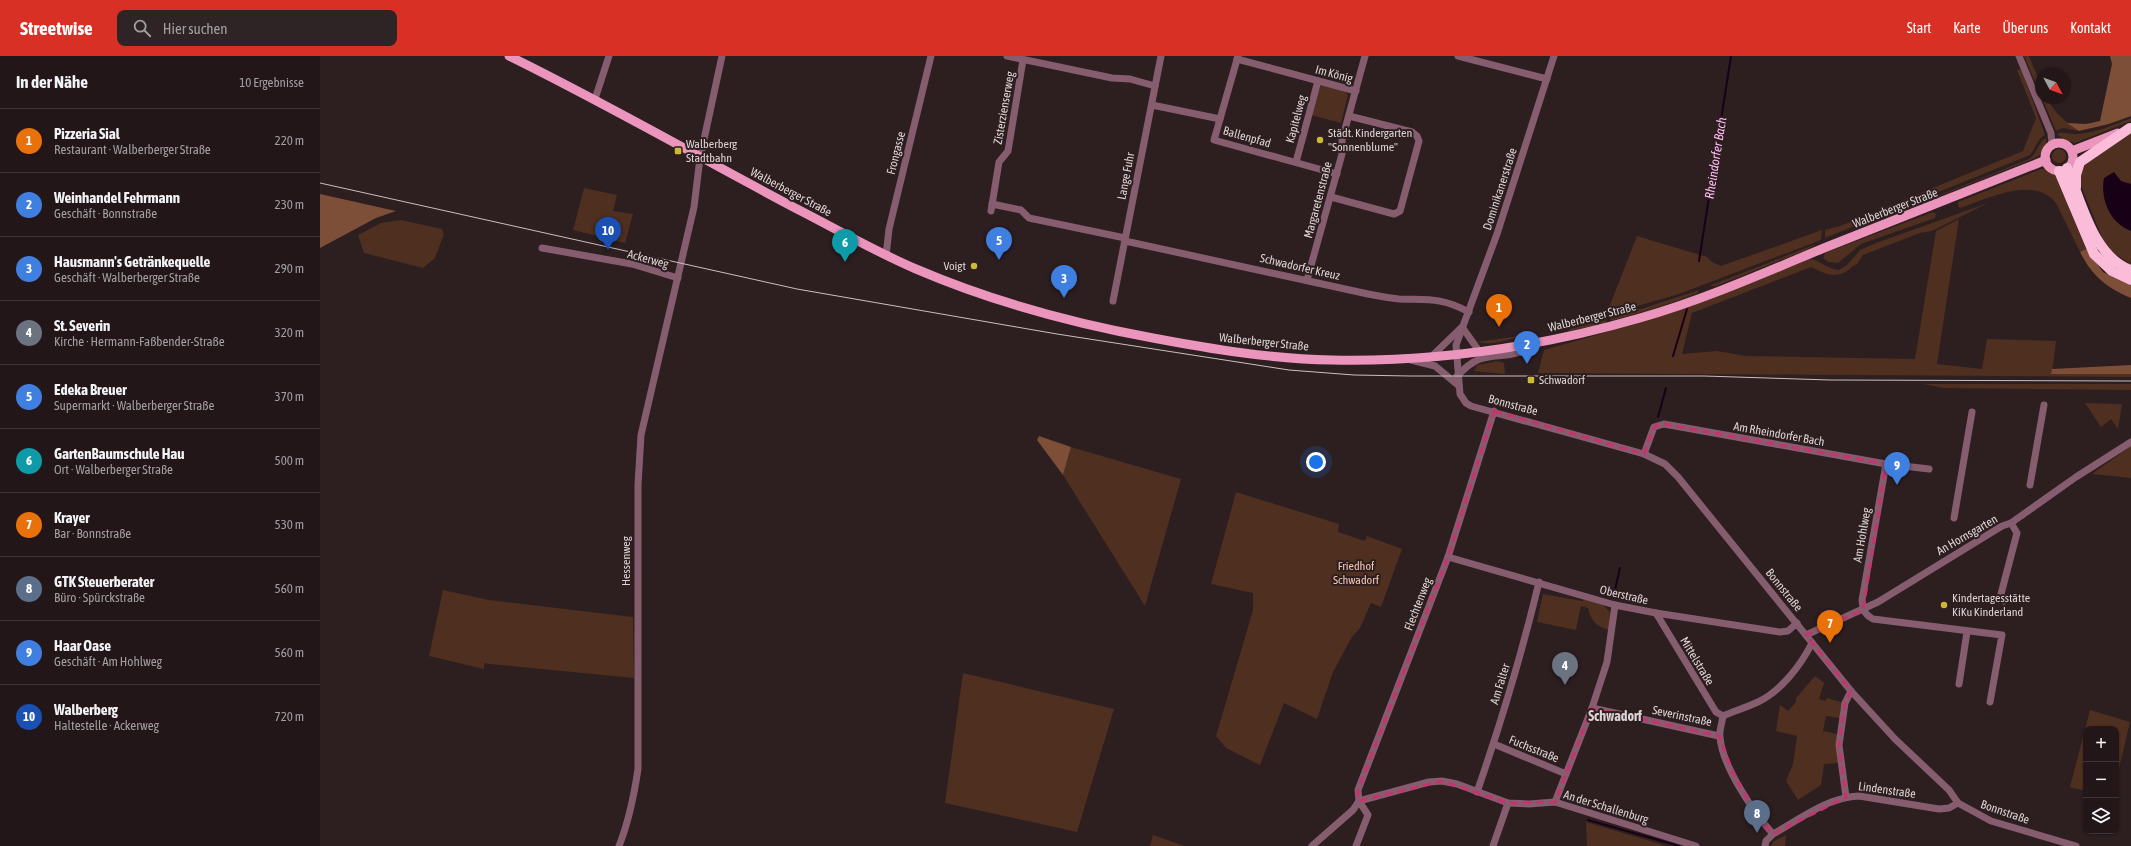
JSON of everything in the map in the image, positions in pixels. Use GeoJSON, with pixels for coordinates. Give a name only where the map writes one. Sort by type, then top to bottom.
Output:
{"type":"FeatureCollection","features":[{"type":"Feature","properties":{"kind":"highway"},"geometry":{"type":"LineString","coordinates":[[2076,189],[2076,175],[2080,162],[2130,128]]}},
{"type":"Feature","properties":{"kind":"highway"},"geometry":{"type":"LineString","coordinates":[[2063,170],[2076,189],[2102,249],[2117,264],[2131,270]]}},
{"type":"Feature","properties":{"kind":"highway"},"geometry":{"type":"LineString","coordinates":[[2063,170],[2094,254],[2112,271],[2131,280]]}},
{"type":"Feature","properties":{"kind":"main road","name":"Walberberger Straße"},"geometry":{"type":"LineString","coordinates":[[509,56],[595,99],[700,158],[886,256],[921,271],[1009,304],[1064,320],[1198,346],[1281,357],[1330,360],[1407,359],[1431,357],[1534,344],[1644,317],[1717,290],[2046,160]]}},
{"type":"Feature","properties":{"kind":"main road"},"geometry":{"type":"LineString","coordinates":[[2072,151],[2130,128]]}},
{"type":"Feature","properties":{"kind":"main road"},"geometry":{"type":"LineString","coordinates":[[2065,144],[2072,151],[2072,162],[2063,170],[2052,168],[2046,160],[2046,152],[2052,145],[2065,144]]}},
{"type":"Feature","properties":{"kind":"street"},"geometry":{"type":"LineString","coordinates":[[595,99],[609,56]]}},
{"type":"Feature","properties":{"kind":"street","name":"Hessenweg"},"geometry":{"type":"LineString","coordinates":[[619,846],[627,825],[638,769],[638,500],[642,435],[694,207],[700,158],[722,56]]}},
{"type":"Feature","properties":{"kind":"street","name":"Frongasse"},"geometry":{"type":"LineString","coordinates":[[886,256],[889,229],[931,56]]}},
{"type":"Feature","properties":{"kind":"street"},"geometry":{"type":"LineString","coordinates":[[1007,56],[1112,78],[1130,79],[1155,86]]}},
{"type":"Feature","properties":{"kind":"street","name":"Lange Fuhr"},"geometry":{"type":"LineString","coordinates":[[1113,301],[1161,56]]}},
{"type":"Feature","properties":{"kind":"street","name":"Margaretenstraße"},"geometry":{"type":"LineString","coordinates":[[1307,280],[1337,174],[1342,154],[1342,140],[1365,56]]}},
{"type":"Feature","properties":{"kind":"street"},"geometry":{"type":"LineString","coordinates":[[1458,56],[1547,79]]}},
{"type":"Feature","properties":{"kind":"street","name":"Dominikanerstraße"},"geometry":{"type":"LineString","coordinates":[[1456,354],[1456,345],[1469,312],[1554,56]]}},
{"type":"Feature","properties":{"kind":"street"},"geometry":{"type":"LineString","coordinates":[[2019,56],[2051,133],[2052,145]]}},
{"type":"Feature","properties":{"kind":"street","name":"Im König"},"geometry":{"type":"LineString","coordinates":[[1220,119],[1238,57],[1356,91]]}},
{"type":"Feature","properties":{"kind":"street","name":"Zisterzienserweg"},"geometry":{"type":"LineString","coordinates":[[1023,60],[1008,151],[999,162],[992,207],[1022,210],[1029,218],[1125,239]]}},
{"type":"Feature","properties":{"kind":"street","name":"Kapitelweg"},"geometry":{"type":"LineString","coordinates":[[1296,162],[1318,81]]}},
{"type":"Feature","properties":{"kind":"street","name":"Ballenpfad"},"geometry":{"type":"LineString","coordinates":[[1152,105],[1220,119],[1214,140],[1337,174]]}},
{"type":"Feature","properties":{"kind":"street"},"geometry":{"type":"LineString","coordinates":[[1331,197],[1394,214],[1400,211],[1419,141],[1417,136],[1412,132],[1349,116]]}},
{"type":"Feature","properties":{"kind":"street","name":"Schwadorfer Kreuz"},"geometry":{"type":"LineString","coordinates":[[1125,239],[1368,294],[1398,298],[1438,299],[1455,304],[1469,312]]}},
{"type":"Feature","properties":{"kind":"street","name":"Ackerweg"},"geometry":{"type":"LineString","coordinates":[[542,248],[632,264],[678,278]]}},
{"type":"Feature","properties":{"kind":"street"},"geometry":{"type":"LineString","coordinates":[[1462,327],[1479,351]]}},
{"type":"Feature","properties":{"kind":"street","name":"Dominikanerstraße"},"geometry":{"type":"LineString","coordinates":[[1431,357],[1462,327]]}},
{"type":"Feature","properties":{"kind":"street"},"geometry":{"type":"LineString","coordinates":[[1457,376],[1469,365],[1480,359],[1521,353],[1534,344]]}},
{"type":"Feature","properties":{"kind":"street","name":"Bonnstraße"},"geometry":{"type":"LineString","coordinates":[[1456,354],[1458,385],[1460,394],[1466,403],[1644,454],[1665,464],[1678,477],[1851,691],[1895,739],[1949,790],[1958,803],[1991,821],[2076,846]]}},
{"type":"Feature","properties":{"kind":"street","name":"Bonnstraße"},"geometry":{"type":"LineString","coordinates":[[1407,359],[1435,366],[1458,385]]}},
{"type":"Feature","properties":{"kind":"street"},"geometry":{"type":"LineString","coordinates":[[2030,485],[2044,405]]}},
{"type":"Feature","properties":{"kind":"street","name":"Flechtenweg"},"geometry":{"type":"LineString","coordinates":[[1359,801],[1358,790],[1448,557],[1494,411]]}},
{"type":"Feature","properties":{"kind":"street"},"geometry":{"type":"LineString","coordinates":[[1954,518],[1972,412]]}},
{"type":"Feature","properties":{"kind":"street","name":"Am Rheindorfer Bach"},"geometry":{"type":"LineString","coordinates":[[1644,454],[1654,427],[1664,424],[1886,464],[1929,469]]}},
{"type":"Feature","properties":{"kind":"street","name":"An Hornsgarten"},"geometry":{"type":"LineString","coordinates":[[1806,635],[1863,610],[2002,526],[2012,523],[2076,477],[2131,442]]}},
{"type":"Feature","properties":{"kind":"street","name":"Am Hohlweg"},"geometry":{"type":"LineString","coordinates":[[1863,610],[1862,600],[1886,464]]}},
{"type":"Feature","properties":{"kind":"street"},"geometry":{"type":"LineString","coordinates":[[2004,601],[2001,594],[2017,533],[2012,523]]}},
{"type":"Feature","properties":{"kind":"street","name":"Oberstraße"},"geometry":{"type":"LineString","coordinates":[[1448,557],[1615,605],[1656,613],[1780,632],[1788,631],[1797,624]]}},
{"type":"Feature","properties":{"kind":"street","name":"Am Falter"},"geometry":{"type":"LineString","coordinates":[[1477,792],[1494,744],[1525,639],[1539,582]]}},
{"type":"Feature","properties":{"kind":"street"},"geometry":{"type":"LineString","coordinates":[[1555,802],[1592,708],[1607,662],[1615,605]]}},
{"type":"Feature","properties":{"kind":"street"},"geometry":{"type":"LineString","coordinates":[[1863,610],[1866,615],[1873,619],[1967,632],[2002,635],[1990,702]]}},
{"type":"Feature","properties":{"kind":"street","name":"Mittelstraße"},"geometry":{"type":"LineString","coordinates":[[1656,613],[1716,712],[1723,716]]}},
{"type":"Feature","properties":{"kind":"street"},"geometry":{"type":"LineString","coordinates":[[1959,684],[1967,632]]}},
{"type":"Feature","properties":{"kind":"street"},"geometry":{"type":"LineString","coordinates":[[1765,846],[1766,841],[1773,834],[1759,818],[1735,778],[1722,750],[1719,736],[1723,716],[1760,702],[1776,690],[1806,656],[1812,643]]}},
{"type":"Feature","properties":{"kind":"street"},"geometry":{"type":"LineString","coordinates":[[1846,796],[1839,745],[1846,703],[1851,691]]}},
{"type":"Feature","properties":{"kind":"street","name":"Severinstraße"},"geometry":{"type":"LineString","coordinates":[[1592,708],[1719,736]]}},
{"type":"Feature","properties":{"kind":"street","name":"Fuchsstraße"},"geometry":{"type":"LineString","coordinates":[[1494,744],[1566,774]]}},
{"type":"Feature","properties":{"kind":"street","name":"An der Schallenburg"},"geometry":{"type":"LineString","coordinates":[[1359,801],[1429,782],[1442,781],[1457,784],[1508,803],[1529,804],[1555,802],[1696,846]]}},
{"type":"Feature","properties":{"kind":"street","name":"Lindenstraße"},"geometry":{"type":"LineString","coordinates":[[1773,834],[1832,801],[1846,796],[1859,796],[1939,809],[1949,808],[1958,803]]}},
{"type":"Feature","properties":{"kind":"street"},"geometry":{"type":"LineString","coordinates":[[1312,846],[1353,810],[1359,801],[1368,815],[1356,846]]}},
{"type":"Feature","properties":{"kind":"street"},"geometry":{"type":"LineString","coordinates":[[1493,846],[1508,803]]}},
{"type":"Feature","properties":{"kind":"highlighted area"},"geometry":{"type":"Polygon","coordinates":[[[1494,411],[1644,454],[1654,427],[1664,424],[1886,464],[1863,610],[1806,635],[1851,691],[1845,703],[1839,745],[1846,797],[1773,834],[1759,818],[1735,778],[1719,736],[1592,708],[1555,802],[1508,803],[1442,781],[1359,801],[1358,797],[1358,790],[1448,557],[1494,411]]]}},
{"type":"Feature","properties":{"kind":"green space"},"geometry":{"type":"Polygon","coordinates":[[[2024,56],[2029,56],[2035,70],[2035,82],[2024,56]]]}},
{"type":"Feature","properties":{"kind":"green space"},"geometry":{"type":"Polygon","coordinates":[[[2019,69],[2022,71],[2045,135],[2040,139],[2030,155],[1825,238],[1825,230],[1840,226],[2023,151],[2036,118],[2017,70],[2019,69]]]}},
{"type":"Feature","properties":{"kind":"green space"},"geometry":{"type":"Polygon","coordinates":[[[1321,85],[1345,91],[1348,95],[1341,123],[1311,115],[1321,85]]]}},
{"type":"Feature","properties":{"kind":"green space"},"geometry":{"type":"Polygon","coordinates":[[[2045,104],[2051,104],[2065,121],[2079,131],[2063,128],[2056,131],[2045,104]]]}},
{"type":"Feature","properties":{"kind":"green space"},"geometry":{"type":"Polygon","coordinates":[[[2131,118],[2131,121],[2075,143],[2063,139],[2057,134],[2092,132],[2131,118]]]}},
{"type":"Feature","properties":{"kind":"green space"},"geometry":{"type":"Polygon","coordinates":[[[2131,133],[2131,264],[2113,253],[2103,240],[2079,178],[2082,166],[2131,133]]]}},
{"type":"Feature","properties":{"kind":"green space"},"geometry":{"type":"Polygon","coordinates":[[[2046,138],[2044,150],[2035,158],[1844,234],[2029,159],[2032,157],[2041,142],[2046,138]]]}},
{"type":"Feature","properties":{"kind":"green space"},"geometry":{"type":"Polygon","coordinates":[[[2056,149],[2062,149],[2066,153],[2066,159],[2062,163],[2056,163],[2052,159],[2052,153],[2056,149]]]}},
{"type":"Feature","properties":{"kind":"green space"},"geometry":{"type":"Polygon","coordinates":[[[2047,168],[2056,172],[2067,195],[2068,205],[2086,249],[2080,252],[2056,203],[2047,195],[2036,191],[2023,190],[1997,195],[1960,208],[1958,206],[1958,202],[2041,169],[2047,168]]]}},
{"type":"Feature","properties":{"kind":"green space"},"geometry":{"type":"Polygon","coordinates":[[[584,188],[617,195],[613,211],[633,214],[625,243],[573,230],[584,188]]]}},
{"type":"Feature","properties":{"kind":"green space"},"geometry":{"type":"Polygon","coordinates":[[[1988,203],[1932,231],[1920,233],[1863,255],[1857,264],[1843,273],[1831,275],[1811,267],[1692,313],[1682,354],[1717,351],[1746,356],[1915,359],[1936,231],[1959,219],[1937,364],[1982,369],[1987,339],[2056,341],[2052,374],[2131,374],[2131,377],[1538,373],[1544,350],[1652,319],[1808,259],[1812,259],[1830,268],[1839,270],[1847,265],[1860,250],[1988,203]]]}},
{"type":"Feature","properties":{"kind":"green space"},"geometry":{"type":"Polygon","coordinates":[[[1933,212],[1936,214],[1935,218],[1861,244],[1838,263],[1828,262],[1823,258],[1825,253],[1933,212]]]}},
{"type":"Feature","properties":{"kind":"green space"},"geometry":{"type":"Polygon","coordinates":[[[401,220],[442,229],[444,234],[435,258],[423,268],[364,253],[358,235],[381,223],[401,220]]]}},
{"type":"Feature","properties":{"kind":"green space"},"geometry":{"type":"Polygon","coordinates":[[[1822,230],[1821,240],[1679,294],[1606,315],[1637,236],[1707,257],[1712,262],[1721,266],[1822,230]]]}},
{"type":"Feature","properties":{"kind":"green space"},"geometry":{"type":"Polygon","coordinates":[[[1816,244],[1806,250],[1716,286],[1709,286],[1816,244]]]}},
{"type":"Feature","properties":{"kind":"green space"},"geometry":{"type":"Polygon","coordinates":[[[1699,290],[1698,293],[1644,312],[1611,321],[1610,319],[1699,290]]]}},
{"type":"Feature","properties":{"kind":"green space"},"geometry":{"type":"Polygon","coordinates":[[[1606,320],[1606,323],[1569,331],[1569,329],[1606,320]]]}},
{"type":"Feature","properties":{"kind":"green space"},"geometry":{"type":"Polygon","coordinates":[[[1519,336],[1493,343],[1477,342],[1519,336]]]}},
{"type":"Feature","properties":{"kind":"green space"},"geometry":{"type":"Polygon","coordinates":[[[1498,361],[1504,363],[1505,374],[1474,371],[1477,365],[1498,361]]]}},
{"type":"Feature","properties":{"kind":"green space"},"geometry":{"type":"Polygon","coordinates":[[[1923,384],[2131,384],[2131,390],[1944,388],[1923,384]]]}},
{"type":"Feature","properties":{"kind":"green space"},"geometry":{"type":"Polygon","coordinates":[[[2085,403],[2122,404],[2118,429],[2111,419],[2101,427],[2085,403]]]}},
{"type":"Feature","properties":{"kind":"green space"},"geometry":{"type":"Polygon","coordinates":[[[2131,446],[2131,478],[2092,474],[2131,446]]]}},
{"type":"Feature","properties":{"kind":"green space"},"geometry":{"type":"Polygon","coordinates":[[[1071,447],[1181,479],[1145,606],[1063,475],[1071,447]]]}},
{"type":"Feature","properties":{"kind":"green space","name":"Friedhof Schwadorf"},"geometry":{"type":"Polygon","coordinates":[[[1236,492],[1339,524],[1338,532],[1365,541],[1367,536],[1402,549],[1381,607],[1371,603],[1360,628],[1352,637],[1333,672],[1317,719],[1284,703],[1260,765],[1226,748],[1216,736],[1253,610],[1253,593],[1211,584],[1236,492]]]}},
{"type":"Feature","properties":{"kind":"green space"},"geometry":{"type":"Polygon","coordinates":[[[443,590],[489,600],[633,617],[634,678],[484,663],[484,669],[429,656],[443,590]]]}},
{"type":"Feature","properties":{"kind":"green space"},"geometry":{"type":"Polygon","coordinates":[[[1543,594],[1582,601],[1586,599],[1603,605],[1610,612],[1609,630],[1598,625],[1590,616],[1588,608],[1581,606],[1576,630],[1537,622],[1543,594]]]}},
{"type":"Feature","properties":{"kind":"green space"},"geometry":{"type":"Polygon","coordinates":[[[963,673],[1114,709],[1077,832],[945,803],[963,673]]]}},
{"type":"Feature","properties":{"kind":"green space"},"geometry":{"type":"Polygon","coordinates":[[[1815,676],[1824,683],[1819,699],[1825,701],[1827,698],[1844,703],[1840,710],[1840,718],[1826,716],[1823,731],[1837,734],[1840,763],[1824,764],[1821,785],[1798,800],[1786,781],[1793,764],[1797,736],[1776,731],[1780,705],[1788,711],[1796,702],[1796,698],[1815,676]]]}},
{"type":"Feature","properties":{"kind":"green space"},"geometry":{"type":"Polygon","coordinates":[[[2090,710],[2130,722],[2119,768],[2119,726],[2086,726],[2090,710]]]}},
{"type":"Feature","properties":{"kind":"green space"},"geometry":{"type":"Polygon","coordinates":[[[2083,737],[2083,790],[2070,787],[2083,737]]]}},
{"type":"Feature","properties":{"kind":"green space"},"geometry":{"type":"Polygon","coordinates":[[[1586,822],[1667,846],[1587,846],[1586,822]]]}},
{"type":"Feature","properties":{"kind":"green space"},"geometry":{"type":"Polygon","coordinates":[[[1153,835],[1185,846],[1150,846],[1153,835]]]}},
{"type":"Feature","properties":{"kind":"green space"},"geometry":{"type":"Polygon","coordinates":[[[1786,835],[1785,846],[1771,846],[1774,841],[1786,835]]]}},
{"type":"Feature","properties":{"kind":"shaded area"},"geometry":{"type":"Polygon","coordinates":[[[2110,56],[2131,56],[2131,116],[2109,124],[2079,131],[2067,123],[2086,124],[2100,121],[2112,64],[2110,56]]]}},
{"type":"Feature","properties":{"kind":"shaded area"},"geometry":{"type":"Polygon","coordinates":[[[2114,172],[2121,181],[2131,184],[2131,231],[2117,222],[2112,216],[2105,202],[2103,186],[2104,178],[2114,172]]]}},
{"type":"Feature","properties":{"kind":"shaded area"},"geometry":{"type":"Polygon","coordinates":[[[320,194],[396,211],[376,218],[320,248],[320,194]]]}},
{"type":"Feature","properties":{"kind":"shaded area"},"geometry":{"type":"Polygon","coordinates":[[[2086,249],[2103,272],[2131,285],[2131,298],[2107,285],[2095,274],[2080,252],[2086,249]]]}},
{"type":"Feature","properties":{"kind":"shaded area"},"geometry":{"type":"Polygon","coordinates":[[[2131,365],[2131,374],[2051,374],[2052,369],[2131,365]]]}},
{"type":"Feature","properties":{"kind":"shaded area"},"geometry":{"type":"Polygon","coordinates":[[[1039,436],[1071,447],[1063,475],[1037,440],[1039,436]]]}},
{"type":"Feature","properties":{"kind":"waterway","name":"Rheindorfer Bach"},"geometry":{"type":"LineString","coordinates":[[1699,261],[1731,56]]}},
{"type":"Feature","properties":{"kind":"waterway"},"geometry":{"type":"LineString","coordinates":[[1673,356],[1687,309]]}},
{"type":"Feature","properties":{"kind":"waterway"},"geometry":{"type":"LineString","coordinates":[[1658,417],[1666,388]]}},
{"type":"Feature","properties":{"kind":"waterway"},"geometry":{"type":"LineString","coordinates":[[1613,598],[1620,568]]}},
{"type":"Feature","properties":{"kind":"waterway"},"geometry":{"type":"LineString","coordinates":[[1588,820],[1679,846]]}},
{"type":"Feature","properties":{"kind":"tram line"},"geometry":{"type":"LineString","coordinates":[[320,183],[797,289],[1057,334],[1289,370],[1354,375],[1410,376],[1704,376],[1830,380],[2131,381]]}},
{"type":"Feature","properties":{"kind":"place","name":"Städt. Kindergarten \"Sonnenblume\""},"geometry":{"type":"Point","coordinates":[1320,140]}},
{"type":"Feature","properties":{"kind":"place","name":"Walberberg Stadtbahn"},"geometry":{"type":"Point","coordinates":[678,151]}},
{"type":"Feature","properties":{"kind":"place","name":"Walberberg"},"geometry":{"type":"Point","coordinates":[608,250]}},
{"type":"Feature","properties":{"kind":"place","name":"Edeka Breuer"},"geometry":{"type":"Point","coordinates":[999,260]}},
{"type":"Feature","properties":{"kind":"place","name":"GartenBaumschule Hau"},"geometry":{"type":"Point","coordinates":[845,262]}},
{"type":"Feature","properties":{"kind":"place","name":"Voigt"},"geometry":{"type":"Point","coordinates":[974,266]}},
{"type":"Feature","properties":{"kind":"place","name":"Hausmann's Getränkequelle"},"geometry":{"type":"Point","coordinates":[1064,298]}},
{"type":"Feature","properties":{"kind":"place","name":"Pizzeria Sial"},"geometry":{"type":"Point","coordinates":[1499,327]}},
{"type":"Feature","properties":{"kind":"place","name":"Weinhandel Fehrmann"},"geometry":{"type":"Point","coordinates":[1527,364]}},
{"type":"Feature","properties":{"kind":"place","name":"Schwadorf"},"geometry":{"type":"Point","coordinates":[1531,380]}},
{"type":"Feature","properties":{"kind":"place","name":"Haar Oase"},"geometry":{"type":"Point","coordinates":[1897,485]}},
{"type":"Feature","properties":{"kind":"place","name":"Kindertagesstätte KiKu Kinderland"},"geometry":{"type":"Point","coordinates":[1944,605]}},
{"type":"Feature","properties":{"kind":"place","name":"Krayer"},"geometry":{"type":"Point","coordinates":[1830,643]}},
{"type":"Feature","properties":{"kind":"place","name":"St. Severin"},"geometry":{"type":"Point","coordinates":[1565,685]}},
{"type":"Feature","properties":{"kind":"place","name":"GTK Steuerberater"},"geometry":{"type":"Point","coordinates":[1757,833]}},
{"type":"Feature","properties":{"kind":"district","name":"Schwadorf"},"geometry":{"type":"Point","coordinates":[1615,716]}}]}
